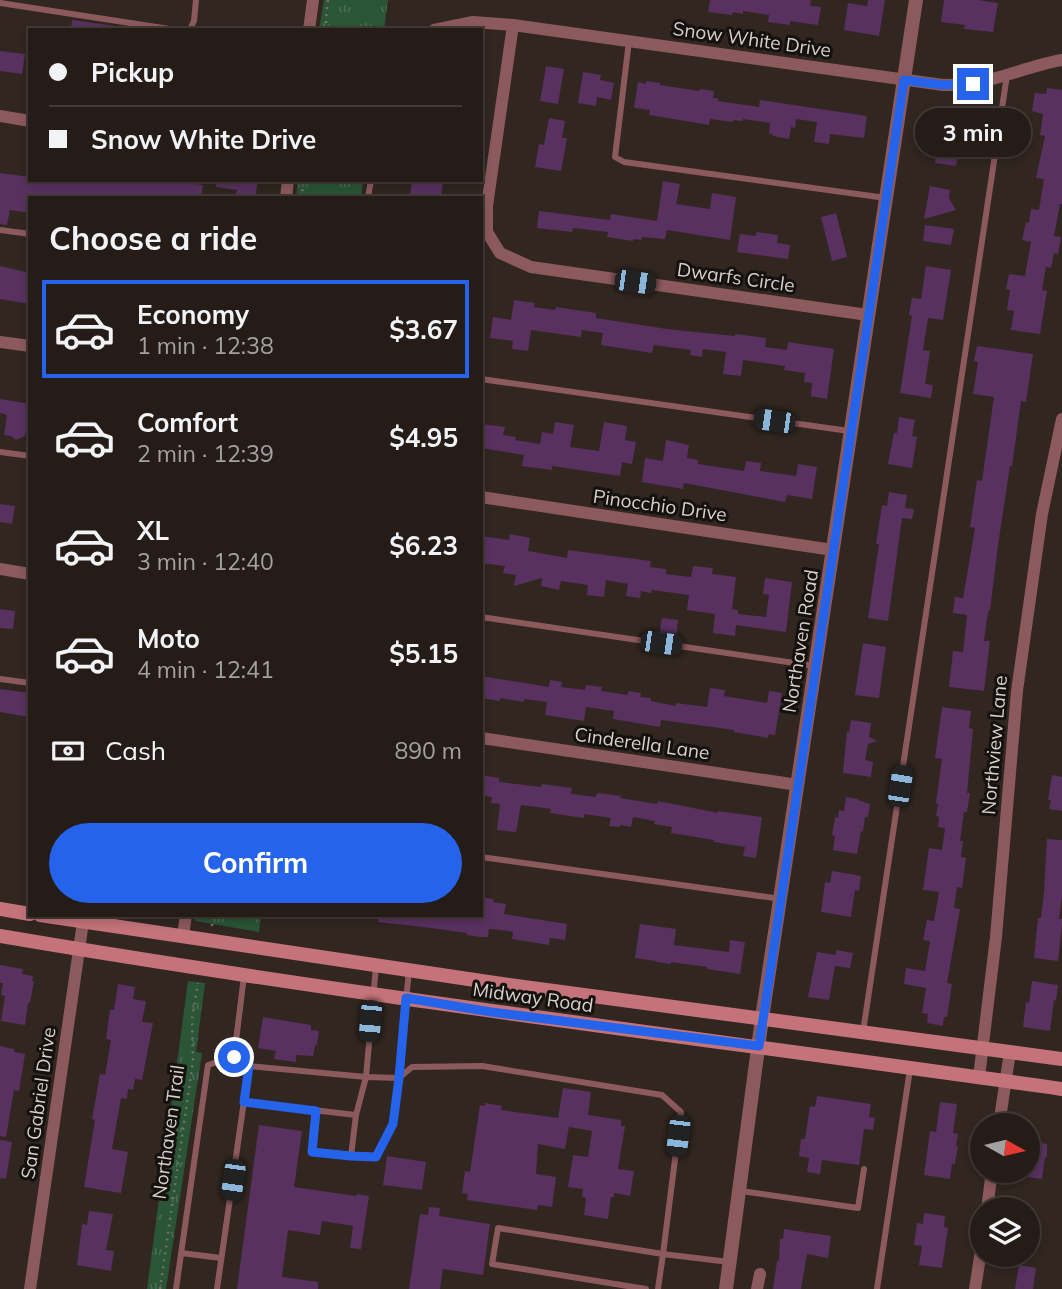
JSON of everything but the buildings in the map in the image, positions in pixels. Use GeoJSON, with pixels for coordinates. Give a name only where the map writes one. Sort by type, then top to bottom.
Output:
{"type":"FeatureCollection","features":[{"type":"Feature","properties":{"kind":"main road"},"geometry":{"type":"LineString","coordinates":[[0,909],[28,914]]}},
{"type":"Feature","properties":{"kind":"main road","name":"Midway Road"},"geometry":{"type":"LineString","coordinates":[[84,918],[409,971],[1062,1059]]}},
{"type":"Feature","properties":{"kind":"main road","name":"Midway Road"},"geometry":{"type":"LineString","coordinates":[[0,936],[491,1012],[759,1046],[1062,1089]]}},
{"type":"Feature","properties":{"kind":"street"},"geometry":{"type":"LineString","coordinates":[[309,28],[313,0]]}},
{"type":"Feature","properties":{"kind":"street","name":"Northaven Road"},"geometry":{"type":"LineString","coordinates":[[726,1289],[762,1018],[916,0]]}},
{"type":"Feature","properties":{"kind":"street","name":"Snow White Drive"},"geometry":{"type":"LineString","coordinates":[[444,28],[473,22],[513,25],[943,85],[973,84],[1042,63],[1062,60]]}},
{"type":"Feature","properties":{"kind":"street","name":"Dwarfs Circle"},"geometry":{"type":"LineString","coordinates":[[513,25],[486,206],[486,232],[500,253],[531,267],[868,315]]}},
{"type":"Feature","properties":{"kind":"street"},"geometry":{"type":"LineString","coordinates":[[0,116],[28,121]]}},
{"type":"Feature","properties":{"kind":"street"},"geometry":{"type":"LineString","coordinates":[[0,342],[28,346]]}},
{"type":"Feature","properties":{"kind":"street","name":"Northview Lane"},"geometry":{"type":"LineString","coordinates":[[979,1077],[996,937],[1017,691],[1042,514],[1062,419]]}},
{"type":"Feature","properties":{"kind":"street","name":"Pinocchio Drive"},"geometry":{"type":"LineString","coordinates":[[483,498],[833,550]]}},
{"type":"Feature","properties":{"kind":"street"},"geometry":{"type":"LineString","coordinates":[[0,569],[28,574]]}},
{"type":"Feature","properties":{"kind":"street","name":"Cinderella Lane"},"geometry":{"type":"LineString","coordinates":[[483,738],[798,785]]}},
{"type":"Feature","properties":{"kind":"street"},"geometry":{"type":"LineString","coordinates":[[183,936],[186,917]]}},
{"type":"Feature","properties":{"kind":"street","name":"San Gabriel Drive"},"geometry":{"type":"LineString","coordinates":[[30,1289],[84,918]]}},
{"type":"Feature","properties":{"kind":"street"},"geometry":{"type":"LineString","coordinates":[[1001,1113],[1010,1052]]}},
{"type":"Feature","properties":{"kind":"street"},"geometry":{"type":"LineString","coordinates":[[975,1289],[978,1267]]}},
{"type":"Feature","properties":{"kind":"street"},"geometry":{"type":"LineString","coordinates":[[757,1289],[760,1275]]}},
{"type":"Feature","properties":{"kind":"lane"},"geometry":{"type":"LineString","coordinates":[[190,28],[196,0]]}},
{"type":"Feature","properties":{"kind":"lane"},"geometry":{"type":"LineString","coordinates":[[0,3],[163,28]]}},
{"type":"Feature","properties":{"kind":"lane"},"geometry":{"type":"LineString","coordinates":[[629,41],[615,157],[624,162],[886,198]]}},
{"type":"Feature","properties":{"kind":"lane"},"geometry":{"type":"LineString","coordinates":[[863,1032],[1007,75]]}},
{"type":"Feature","properties":{"kind":"lane"},"geometry":{"type":"LineString","coordinates":[[0,230],[28,234]]}},
{"type":"Feature","properties":{"kind":"lane"},"geometry":{"type":"LineString","coordinates":[[483,379],[851,432]]}},
{"type":"Feature","properties":{"kind":"lane"},"geometry":{"type":"LineString","coordinates":[[0,452],[28,456]]}},
{"type":"Feature","properties":{"kind":"lane"},"geometry":{"type":"LineString","coordinates":[[483,617],[816,666]]}},
{"type":"Feature","properties":{"kind":"lane"},"geometry":{"type":"LineString","coordinates":[[0,679],[28,683]]}},
{"type":"Feature","properties":{"kind":"lane"},"geometry":{"type":"LineString","coordinates":[[483,856],[781,899]]}},
{"type":"Feature","properties":{"kind":"lane"},"geometry":{"type":"LineString","coordinates":[[351,1156],[356,1115],[366,1077],[376,966]]}},
{"type":"Feature","properties":{"kind":"lane"},"geometry":{"type":"LineString","coordinates":[[316,1111],[312,1152],[376,1157],[393,1124],[409,971]]}},
{"type":"Feature","properties":{"kind":"lane"},"geometry":{"type":"LineString","coordinates":[[234,1057],[244,974]]}},
{"type":"Feature","properties":{"kind":"lane"},"geometry":{"type":"LineString","coordinates":[[176,1289],[208,1065],[234,1057],[249,1066],[366,1077],[399,1078],[412,1067],[482,1066],[662,1095],[681,1112],[658,1289]]}},
{"type":"Feature","properties":{"kind":"lane"},"geometry":{"type":"LineString","coordinates":[[217,1289],[249,1066]]}},
{"type":"Feature","properties":{"kind":"lane"},"geometry":{"type":"LineString","coordinates":[[877,1289],[911,1068]]}},
{"type":"Feature","properties":{"kind":"lane"},"geometry":{"type":"LineString","coordinates":[[244,1102],[356,1115]]}},
{"type":"Feature","properties":{"kind":"lane"},"geometry":{"type":"LineString","coordinates":[[739,1190],[858,1208],[864,1169]]}},
{"type":"Feature","properties":{"kind":"lane"},"geometry":{"type":"LineString","coordinates":[[646,1289],[492,1264],[498,1228],[729,1262]]}},
{"type":"Feature","properties":{"kind":"lane"},"geometry":{"type":"LineString","coordinates":[[181,1253],[221,1258]]}},
{"type":"Feature","properties":{"kind":"path"},"geometry":{"type":"LineString","coordinates":[[326,28],[328,0]]}},
{"type":"Feature","properties":{"kind":"path"},"geometry":{"type":"LineString","coordinates":[[211,927],[213,917]]}},
{"type":"Feature","properties":{"kind":"path","name":"Northaven Trail"},"geometry":{"type":"LineString","coordinates":[[160,1289],[193,1061],[192,1019],[199,978]]}},
{"type":"Feature","properties":{"kind":"green space"},"geometry":{"type":"Polygon","coordinates":[[[324,0],[388,0],[384,28],[319,28],[324,0]]]}},
{"type":"Feature","properties":{"kind":"green space"},"geometry":{"type":"Polygon","coordinates":[[[298,182],[363,182],[361,196],[296,196],[298,182]]]}},
{"type":"Feature","properties":{"kind":"green space"},"geometry":{"type":"Polygon","coordinates":[[[195,917],[261,917],[259,932],[195,921],[195,917]]]}},
{"type":"Feature","properties":{"kind":"green space"},"geometry":{"type":"Polygon","coordinates":[[[188,981],[205,983],[196,1052],[202,1053],[166,1289],[147,1289],[188,981]]]}},
{"type":"Feature","properties":{"kind":"route"},"geometry":{"type":"LineString","coordinates":[[234,1057],[249,1066],[244,1102],[316,1111],[312,1152],[376,1157],[393,1124],[406,998],[491,1012],[759,1046],[904,80],[943,85],[973,84]]}}]}
